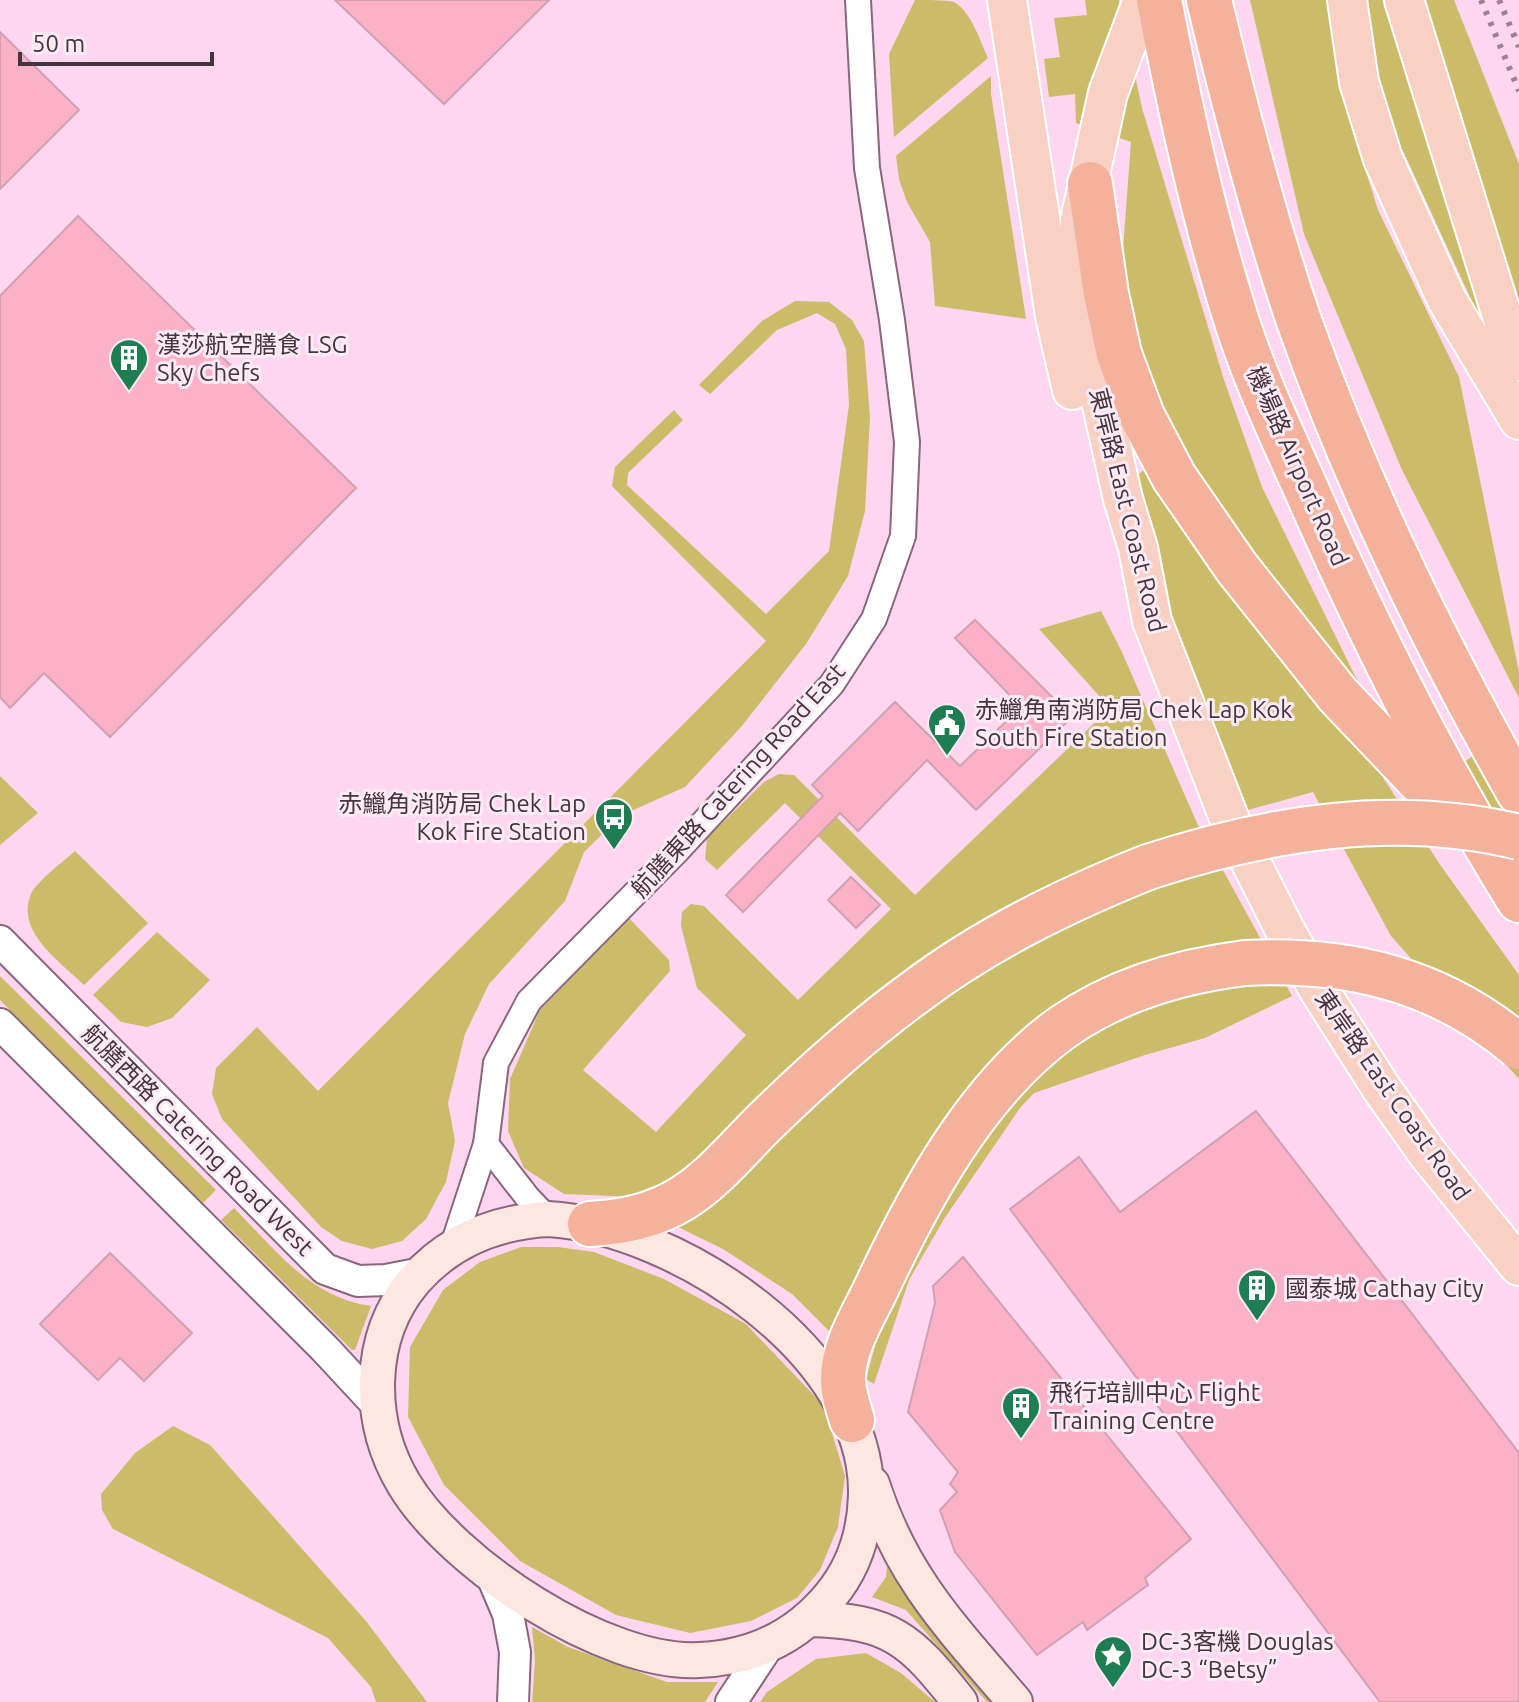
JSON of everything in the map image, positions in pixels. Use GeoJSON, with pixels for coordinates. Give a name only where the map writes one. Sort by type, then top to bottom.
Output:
{"type":"FeatureCollection","features":[{"type":"Feature","properties":{"kind":"highway","name":"機場路 Airport Road"},"geometry":{"type":"LineString","coordinates":[[1159,0],[1200,194],[1232,309],[1260,385],[1346,576],[1401,688],[1506,847],[1519,900]]}},
{"type":"Feature","properties":{"kind":"highway"},"geometry":{"type":"LineString","coordinates":[[1209,0],[1249,161],[1300,321],[1331,406],[1393,552],[1449,665],[1519,792]]}},
{"type":"Feature","properties":{"kind":"highway"},"geometry":{"type":"LineString","coordinates":[[1090,184],[1106,294],[1119,354],[1142,416],[1174,477],[1222,549],[1338,695],[1506,847]]}},
{"type":"Feature","properties":{"kind":"highway"},"geometry":{"type":"LineString","coordinates":[[590,1224],[639,1217],[684,1198],[722,1166],[817,1073],[915,992],[981,947],[1024,923],[1148,867],[1237,841],[1335,825],[1424,822],[1471,827],[1506,847]]}},
{"type":"Feature","properties":{"kind":"highway"},"geometry":{"type":"LineString","coordinates":[[856,1435],[843,1378],[854,1336],[917,1207],[998,1087],[1046,1041],[1091,1010],[1179,975],[1245,963],[1306,961],[1359,969],[1436,994],[1467,1010],[1519,1047]]}},
{"type":"Feature","properties":{"kind":"main road"},"geometry":{"type":"LineString","coordinates":[[1007,0],[1055,316],[1090,466],[1116,559],[1152,621]]}},
{"type":"Feature","properties":{"kind":"main road"},"geometry":{"type":"LineString","coordinates":[[1031,0],[1061,181],[1078,237]]}},
{"type":"Feature","properties":{"kind":"main road","name":"東岸路 East Coast Road"},"geometry":{"type":"LineString","coordinates":[[1143,0],[1108,93],[1078,237],[1078,266],[1089,347],[1123,499],[1138,548],[1152,621],[1231,823],[1319,990],[1414,1134],[1519,1266]]}},
{"type":"Feature","properties":{"kind":"main road"},"geometry":{"type":"LineString","coordinates":[[1347,0],[1359,82],[1383,159],[1447,300],[1519,420]]}},
{"type":"Feature","properties":{"kind":"main road"},"geometry":{"type":"LineString","coordinates":[[1404,0],[1519,361]]}},
{"type":"Feature","properties":{"kind":"main road"},"geometry":{"type":"LineString","coordinates":[[856,1435],[866,1485],[866,1514],[859,1543],[837,1588],[808,1619],[768,1646],[717,1660],[688,1661],[650,1655],[566,1622],[491,1574],[438,1526],[405,1487],[382,1432],[377,1405],[378,1362],[397,1306],[422,1273],[452,1248],[488,1229],[525,1220],[548,1219],[590,1224],[667,1252],[722,1283],[770,1320],[812,1360],[834,1389],[856,1435],[881,1511],[917,1582],[938,1613],[1015,1702]]}},
{"type":"Feature","properties":{"kind":"main road"},"geometry":{"type":"LineString","coordinates":[[808,1619],[864,1624],[907,1642],[960,1702]]}},
{"type":"Feature","properties":{"kind":"street","name":"航膳東路 Catering Road East"},"geometry":{"type":"LineString","coordinates":[[452,1248],[486,1144],[496,1063],[529,1001],[676,852],[832,684],[874,619],[903,536],[907,442],[892,320],[867,168],[858,0]]}},
{"type":"Feature","properties":{"kind":"street","name":"航膳西路 Catering Road West"},"geometry":{"type":"LineString","coordinates":[[0,941],[325,1269],[358,1281],[386,1280],[422,1273]]}},
{"type":"Feature","properties":{"kind":"street"},"geometry":{"type":"LineString","coordinates":[[0,1024],[325,1349],[377,1405]]}},
{"type":"Feature","properties":{"kind":"street"},"geometry":{"type":"LineString","coordinates":[[486,1144],[548,1219]]}},
{"type":"Feature","properties":{"kind":"street"},"geometry":{"type":"LineString","coordinates":[[491,1574],[508,1614],[515,1652],[513,1702]]}},
{"type":"Feature","properties":{"kind":"street"},"geometry":{"type":"LineString","coordinates":[[731,1702],[768,1646]]}},
{"type":"Feature","properties":{"kind":"shaded area"},"geometry":{"type":"Polygon","coordinates":[[[915,0],[950,1],[960,6],[988,58],[894,137],[889,54],[915,0]]]}},
{"type":"Feature","properties":{"kind":"shaded area"},"geometry":{"type":"Polygon","coordinates":[[[1085,0],[1119,0],[1142,108],[1224,380],[1262,487],[1364,694],[1236,541],[1176,439],[1155,394],[1141,354],[1122,263],[1131,142],[1076,123],[1075,94],[1049,97],[1044,59],[1060,57],[1054,18],[1087,15],[1085,0]]]}},
{"type":"Feature","properties":{"kind":"shaded area"},"geometry":{"type":"Polygon","coordinates":[[[1250,0],[1392,0],[1497,344],[1475,308],[1403,151],[1365,168],[1378,210],[1459,377],[1519,672],[1519,698],[1402,470],[1304,234],[1250,0]]]}},
{"type":"Feature","properties":{"kind":"shaded area"},"geometry":{"type":"Polygon","coordinates":[[[1421,0],[1454,0],[1519,164],[1519,328],[1421,0]]]}},
{"type":"Feature","properties":{"kind":"shaded area"},"geometry":{"type":"Polygon","coordinates":[[[991,76],[991,94],[1026,319],[935,306],[930,242],[907,202],[899,179],[896,156],[991,76]]]}},
{"type":"Feature","properties":{"kind":"shaded area"},"geometry":{"type":"Polygon","coordinates":[[[795,301],[829,302],[852,320],[864,341],[870,417],[865,511],[848,576],[806,644],[741,727],[685,787],[622,815],[584,852],[565,901],[489,984],[465,1034],[448,1103],[455,1141],[446,1182],[426,1219],[402,1241],[372,1249],[342,1241],[321,1227],[222,1119],[212,1094],[216,1068],[257,1027],[318,1091],[766,641],[612,486],[615,467],[674,410],[683,420],[628,473],[627,485],[766,614],[829,551],[849,405],[846,349],[835,324],[817,313],[777,330],[710,394],[699,385],[762,321],[795,301]]]}},
{"type":"Feature","properties":{"kind":"shaded area"},"geometry":{"type":"Polygon","coordinates":[[[1159,463],[1370,758],[1441,866],[1519,975],[1519,1079],[1391,936],[1313,792],[1248,810],[1201,703],[1160,587],[1130,478],[1159,463]]]}},
{"type":"Feature","properties":{"kind":"shaded area"},"geometry":{"type":"Polygon","coordinates":[[[1101,611],[1197,823],[1292,996],[1205,1038],[1034,1093],[1020,1108],[944,1219],[909,1280],[874,1384],[866,1379],[881,1324],[836,1338],[792,1294],[723,1249],[674,1225],[763,1155],[927,1005],[690,1174],[636,1197],[564,1194],[524,1168],[508,1131],[510,1079],[540,1010],[629,918],[669,960],[670,971],[583,1070],[656,1132],[746,1035],[697,988],[681,926],[682,912],[691,904],[704,906],[798,1000],[891,909],[785,803],[717,870],[705,859],[707,838],[764,782],[779,774],[794,775],[915,895],[1110,708],[1039,629],[1101,611]]]}},
{"type":"Feature","properties":{"kind":"shaded area"},"geometry":{"type":"Polygon","coordinates":[[[1477,753],[1519,822],[1519,852],[1460,765],[1477,753]]]}},
{"type":"Feature","properties":{"kind":"shaded area"},"geometry":{"type":"Polygon","coordinates":[[[0,776],[38,813],[0,845],[0,776]]]}},
{"type":"Feature","properties":{"kind":"shaded area"},"geometry":{"type":"Polygon","coordinates":[[[75,851],[148,923],[84,985],[43,945],[29,921],[28,908],[31,894],[38,884],[75,851]]]}},
{"type":"Feature","properties":{"kind":"shaded area"},"geometry":{"type":"Polygon","coordinates":[[[157,932],[210,980],[172,1018],[147,1027],[121,1022],[93,995],[157,932]]]}},
{"type":"Feature","properties":{"kind":"shaded area"},"geometry":{"type":"Polygon","coordinates":[[[0,976],[216,1190],[203,1203],[0,1000],[0,976]]]}},
{"type":"Feature","properties":{"kind":"shaded area"},"geometry":{"type":"Polygon","coordinates":[[[234,1208],[279,1255],[311,1282],[349,1301],[371,1306],[355,1350],[221,1220],[234,1208]]]}},
{"type":"Feature","properties":{"kind":"shaded area"},"geometry":{"type":"Polygon","coordinates":[[[521,1247],[558,1247],[594,1252],[664,1279],[746,1324],[824,1406],[845,1476],[838,1527],[820,1570],[797,1598],[751,1621],[690,1633],[616,1615],[520,1561],[444,1485],[408,1417],[410,1347],[443,1290],[480,1262],[521,1247]]]}},
{"type":"Feature","properties":{"kind":"shaded area"},"geometry":{"type":"Polygon","coordinates":[[[173,1426],[210,1445],[366,1621],[427,1702],[376,1702],[371,1687],[328,1638],[113,1529],[102,1510],[101,1494],[135,1453],[173,1426]]]}},
{"type":"Feature","properties":{"kind":"shaded area"},"geometry":{"type":"Polygon","coordinates":[[[888,1556],[999,1702],[987,1702],[906,1610],[872,1597],[886,1577],[888,1556]]]}},
{"type":"Feature","properties":{"kind":"shaded area"},"geometry":{"type":"Polygon","coordinates":[[[532,1627],[568,1647],[667,1682],[718,1682],[705,1702],[532,1702],[535,1661],[532,1627]]]}},
{"type":"Feature","properties":{"kind":"shaded area"},"geometry":{"type":"Polygon","coordinates":[[[866,1653],[901,1673],[935,1702],[760,1702],[767,1692],[816,1659],[866,1653]]]}},
{"type":"Feature","properties":{"kind":"building"},"geometry":{"type":"Polygon","coordinates":[[[335,0],[549,0],[444,104],[335,0]]]}},
{"type":"Feature","properties":{"kind":"building"},"geometry":{"type":"Polygon","coordinates":[[[0,32],[79,110],[0,189],[0,32]]]}},
{"type":"Feature","properties":{"kind":"building","name":"漢莎航空膳食 LSG Sky Chefs"},"geometry":{"type":"Polygon","coordinates":[[[78,216],[356,488],[110,737],[44,673],[10,708],[0,697],[0,296],[78,216]]]}},
{"type":"Feature","properties":{"kind":"building"},"geometry":{"type":"Polygon","coordinates":[[[975,620],[1072,717],[976,810],[927,760],[858,831],[840,813],[743,912],[726,895],[823,796],[812,785],[895,702],[960,766],[1021,707],[955,638],[975,620]]]}},
{"type":"Feature","properties":{"kind":"building"},"geometry":{"type":"Polygon","coordinates":[[[851,877],[880,905],[856,928],[828,900],[851,877]]]}},
{"type":"Feature","properties":{"kind":"building","name":"國泰城 Cathay City"},"geometry":{"type":"Polygon","coordinates":[[[1256,1111],[1519,1453],[1519,1702],[1380,1702],[1010,1209],[1079,1157],[1120,1212],[1256,1111]]]}},
{"type":"Feature","properties":{"kind":"building"},"geometry":{"type":"Polygon","coordinates":[[[110,1253],[192,1333],[144,1381],[120,1358],[98,1380],[40,1324],[110,1253]]]}},
{"type":"Feature","properties":{"kind":"building","name":"飛行培訓中心 Flight Training Centre"},"geometry":{"type":"Polygon","coordinates":[[[963,1257],[1191,1539],[1145,1578],[1148,1585],[1087,1630],[1083,1622],[1037,1655],[955,1552],[940,1510],[957,1492],[950,1484],[958,1472],[908,1412],[935,1303],[933,1286],[963,1257]]]}},
{"type":"Feature","properties":{"kind":"railway"},"geometry":{"type":"LineString","coordinates":[[1481,0],[1519,91]]}},
{"type":"Feature","properties":{"kind":"railway"},"geometry":{"type":"LineString","coordinates":[[1499,0],[1519,47]]}},
{"type":"Feature","properties":{"kind":"place","name":"漢莎航空膳食 LSG Sky Chefs"},"geometry":{"type":"Point","coordinates":[129,392]}},
{"type":"Feature","properties":{"kind":"place","name":"赤鱲角南消防局 Chek Lap Kok South Fire Station"},"geometry":{"type":"Point","coordinates":[947,757]}},
{"type":"Feature","properties":{"kind":"place","name":"赤鱲角消防局 Chek Lap Kok Fire Station"},"geometry":{"type":"Point","coordinates":[614,851]}},
{"type":"Feature","properties":{"kind":"place","name":"國泰城 Cathay City"},"geometry":{"type":"Point","coordinates":[1257,1322]}},
{"type":"Feature","properties":{"kind":"place","name":"飛行培訓中心 Flight Training Centre"},"geometry":{"type":"Point","coordinates":[1021,1440]}},
{"type":"Feature","properties":{"kind":"place","name":"DC-3客機 Douglas DC-3 “Betsy”"},"geometry":{"type":"Point","coordinates":[1113,1689]}}]}
